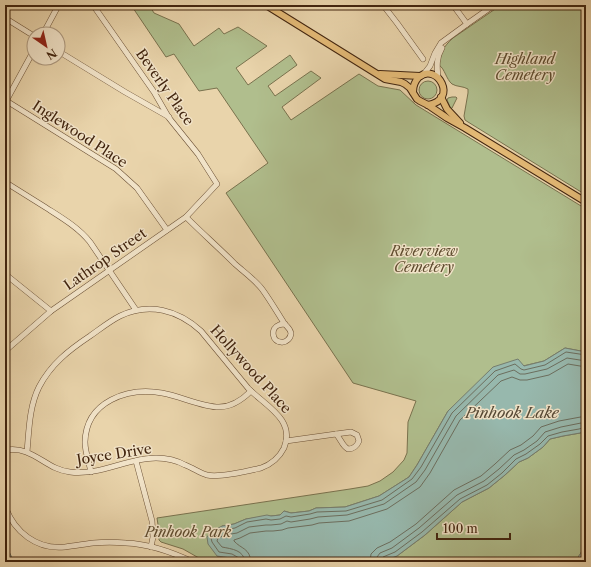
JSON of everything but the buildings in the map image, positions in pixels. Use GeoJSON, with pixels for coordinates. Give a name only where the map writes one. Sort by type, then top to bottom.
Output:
{"type":"FeatureCollection","features":[{"type":"Feature","properties":{"kind":"main road"},"geometry":{"type":"LineString","coordinates":[[266,5],[377,74],[390,80],[405,84],[420,101],[586,202]]}},
{"type":"Feature","properties":{"kind":"main road"},"geometry":{"type":"LineString","coordinates":[[377,74],[422,76],[431,74],[438,78],[442,84],[443,93],[441,97],[432,104],[428,105]]}},
{"type":"Feature","properties":{"kind":"main road"},"geometry":{"type":"LineString","coordinates":[[413,92],[414,85],[422,76]]}},
{"type":"Feature","properties":{"kind":"main road"},"geometry":{"type":"LineString","coordinates":[[441,97],[447,109],[465,128]]}},
{"type":"Feature","properties":{"kind":"street","name":"Beverly Place"},"geometry":{"type":"LineString","coordinates":[[93,5],[154,92],[169,118],[198,154],[217,184]]}},
{"type":"Feature","properties":{"kind":"street"},"geometry":{"type":"LineString","coordinates":[[383,5],[423,59]]}},
{"type":"Feature","properties":{"kind":"street"},"geometry":{"type":"LineString","coordinates":[[453,5],[467,24]]}},
{"type":"Feature","properties":{"kind":"street"},"geometry":{"type":"LineString","coordinates":[[422,76],[430,66],[441,43],[494,5]]}},
{"type":"Feature","properties":{"kind":"street"},"geometry":{"type":"LineString","coordinates":[[47,26],[57,6]]}},
{"type":"Feature","properties":{"kind":"street"},"geometry":{"type":"LineString","coordinates":[[5,18],[26,31]]}},
{"type":"Feature","properties":{"kind":"street"},"geometry":{"type":"LineString","coordinates":[[438,78],[437,67],[439,53],[451,36]]}},
{"type":"Feature","properties":{"kind":"street"},"geometry":{"type":"LineString","coordinates":[[66,56],[169,118]]}},
{"type":"Feature","properties":{"kind":"street"},"geometry":{"type":"LineString","coordinates":[[5,102],[26,64]]}},
{"type":"Feature","properties":{"kind":"street","name":"Inglewood Place"},"geometry":{"type":"LineString","coordinates":[[5,102],[42,122],[116,169],[137,188],[167,230]]}},
{"type":"Feature","properties":{"kind":"street"},"geometry":{"type":"LineString","coordinates":[[5,182],[75,227],[83,234],[136,310]]}},
{"type":"Feature","properties":{"kind":"street","name":"Lathrop Street"},"geometry":{"type":"LineString","coordinates":[[5,351],[51,311],[186,217],[217,184]]}},
{"type":"Feature","properties":{"kind":"street"},"geometry":{"type":"LineString","coordinates":[[186,217],[258,284],[285,324]]}},
{"type":"Feature","properties":{"kind":"street"},"geometry":{"type":"LineString","coordinates":[[5,274],[51,311]]}},
{"type":"Feature","properties":{"kind":"street","name":"Hollywood Place"},"geometry":{"type":"LineString","coordinates":[[27,452],[34,402],[39,388],[50,369],[66,353],[119,316],[136,310],[152,309],[178,314],[201,331],[251,391],[280,417],[285,428],[286,441]]}},
{"type":"Feature","properties":{"kind":"street"},"geometry":{"type":"LineString","coordinates":[[91,472],[86,449],[86,435],[89,424],[95,414],[100,407],[109,401],[135,392],[156,392],[173,395],[210,406],[221,407],[234,404],[251,391]]}},
{"type":"Feature","properties":{"kind":"street"},"geometry":{"type":"LineString","coordinates":[[286,441],[336,434]]}},
{"type":"Feature","properties":{"kind":"street","name":"Joyce Drive"},"geometry":{"type":"LineString","coordinates":[[5,450],[21,450],[27,452],[36,456],[50,466],[68,472],[91,472],[144,459],[165,459],[174,460],[208,475],[219,475],[267,466],[276,460],[286,441]]}},
{"type":"Feature","properties":{"kind":"street"},"geometry":{"type":"LineString","coordinates":[[136,461],[152,521],[153,537],[151,547]]}},
{"type":"Feature","properties":{"kind":"street"},"geometry":{"type":"LineString","coordinates":[[5,506],[8,515],[18,529],[26,536],[40,544],[65,547],[92,543],[128,543],[170,552],[193,562]]}},
{"type":"Feature","properties":{"kind":"green space","name":"Riverview Cemetery"},"geometry":{"type":"Polygon","coordinates":[[[131,5],[149,5],[154,13],[179,24],[194,46],[219,28],[224,34],[238,27],[267,46],[236,68],[248,85],[290,55],[297,65],[268,86],[275,96],[311,71],[321,78],[282,107],[291,120],[359,74],[378,86],[400,90],[416,105],[586,209],[586,352],[565,348],[544,361],[523,366],[448,411],[409,477],[379,496],[345,507],[316,508],[309,511],[291,513],[284,511],[280,515],[246,519],[234,524],[222,526],[217,556],[231,558],[238,562],[206,562],[183,549],[161,542],[159,540],[157,518],[350,489],[368,486],[380,481],[393,472],[404,460],[407,453],[408,422],[416,401],[353,383],[226,193],[268,163],[217,88],[199,91],[174,54],[166,57],[131,5]]]}},
{"type":"Feature","properties":{"kind":"green space","name":"Highland Cemetery"},"geometry":{"type":"Polygon","coordinates":[[[501,5],[586,5],[586,195],[465,120],[464,116],[468,89],[452,84],[439,65],[443,50],[453,38],[501,5]]]}},
{"type":"Feature","properties":{"kind":"green space"},"geometry":{"type":"Polygon","coordinates":[[[424,81],[432,81],[437,86],[435,97],[432,99],[424,99],[419,94],[419,86],[424,81]]]}},
{"type":"Feature","properties":{"kind":"green space"},"geometry":{"type":"Polygon","coordinates":[[[448,98],[457,98],[451,109],[447,100],[448,98]]]}},
{"type":"Feature","properties":{"kind":"green space"},"geometry":{"type":"Polygon","coordinates":[[[586,431],[586,545],[575,562],[381,562],[397,556],[425,535],[462,502],[489,488],[519,462],[528,458],[543,447],[550,439],[586,431]]]}},
{"type":"Feature","properties":{"kind":"water","name":"Pinhook Lake"},"geometry":{"type":"Polygon","coordinates":[[[565,348],[586,352],[586,431],[550,439],[543,447],[528,458],[519,462],[489,488],[462,502],[425,535],[397,556],[381,562],[238,562],[231,558],[217,556],[208,544],[207,537],[211,532],[222,526],[234,524],[246,519],[267,515],[280,515],[284,511],[291,513],[309,511],[316,508],[345,507],[379,496],[409,477],[448,411],[493,367],[518,359],[524,366],[544,361],[565,348]]]}},
{"type":"Feature","properties":{"kind":"water"},"geometry":{"type":"Polygon","coordinates":[[[5,543],[14,562],[5,562],[5,543]]]}},
{"type":"Feature","properties":{"kind":"water"},"geometry":{"type":"Polygon","coordinates":[[[586,545],[586,562],[575,562],[586,545]]]}},
{"type":"Feature","properties":{"kind":"park label","name":"Pinhook Park"},"geometry":{"type":"Point","coordinates":[188,532]}}]}
